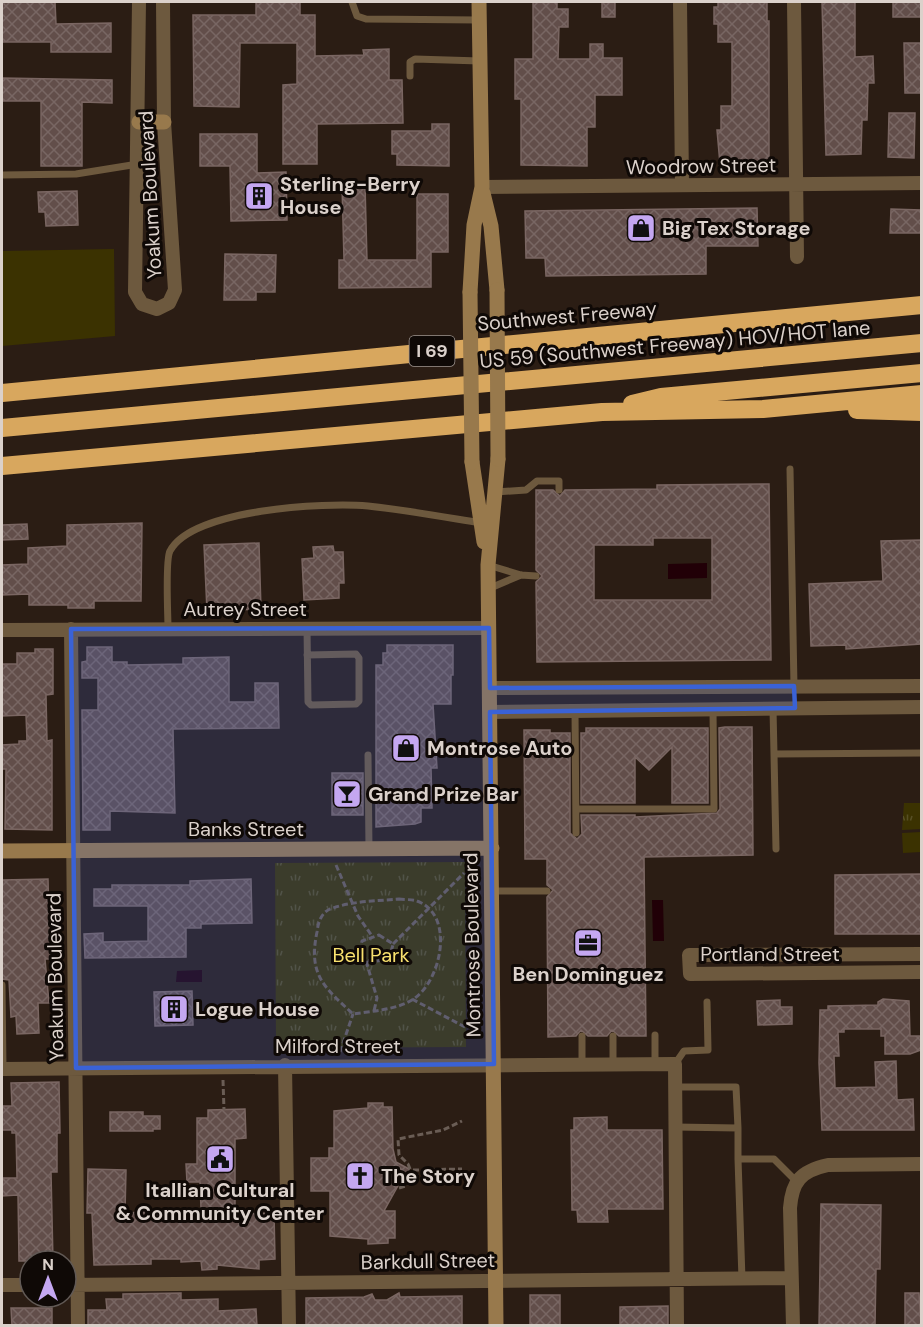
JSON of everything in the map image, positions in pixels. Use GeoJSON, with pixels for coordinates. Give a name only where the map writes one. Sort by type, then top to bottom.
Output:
{"type":"FeatureCollection","features":[{"type":"Feature","properties":{"kind":"highway","name":"Southwest Freeway"},"geometry":{"type":"LineString","coordinates":[[2,393],[921,305]]}},
{"type":"Feature","properties":{"kind":"highway","name":"US 59 (Southwest Freeway) HOV/HOT lane"},"geometry":{"type":"LineString","coordinates":[[2,428],[921,343]]}},
{"type":"Feature","properties":{"kind":"highway"},"geometry":{"type":"LineString","coordinates":[[602,412],[662,397],[921,373]]}},
{"type":"Feature","properties":{"kind":"highway"},"geometry":{"type":"LineString","coordinates":[[763,409],[921,394]]}},
{"type":"Feature","properties":{"kind":"highway"},"geometry":{"type":"LineString","coordinates":[[2,466],[602,412],[763,409],[921,412]]}},
{"type":"Feature","properties":{"kind":"main road","name":"Montrose Boulevard"},"geometry":{"type":"LineString","coordinates":[[479,2],[482,187],[491,226],[497,290],[498,459],[488,565],[496,1326]]}},
{"type":"Feature","properties":{"kind":"main road"},"geometry":{"type":"LineString","coordinates":[[139,122],[164,122]]}},
{"type":"Feature","properties":{"kind":"main road","name":"Montrose Boulevard"},"geometry":{"type":"LineString","coordinates":[[482,187],[474,225],[470,292],[472,462],[488,565]]}},
{"type":"Feature","properties":{"kind":"main road","name":"Banks Street"},"geometry":{"type":"LineString","coordinates":[[2,851],[492,848]]}},
{"type":"Feature","properties":{"kind":"street","name":"Yoakum Boulevard"},"geometry":{"type":"LineString","coordinates":[[139,2],[135,292],[142,304],[157,309],[169,303],[175,290],[164,122],[163,2]]}},
{"type":"Feature","properties":{"kind":"street"},"geometry":{"type":"LineString","coordinates":[[680,2],[682,185]]}},
{"type":"Feature","properties":{"kind":"street"},"geometry":{"type":"LineString","coordinates":[[794,2],[796,257]]}},
{"type":"Feature","properties":{"kind":"street","name":"Woodrow Street"},"geometry":{"type":"LineString","coordinates":[[482,187],[921,183]]}},
{"type":"Feature","properties":{"kind":"street","name":"Autrey Street"},"geometry":{"type":"LineString","coordinates":[[2,630],[489,628]]}},
{"type":"Feature","properties":{"kind":"street","name":"Yoakum Boulevard"},"geometry":{"type":"LineString","coordinates":[[71,629],[76,1068],[73,1249]]}},
{"type":"Feature","properties":{"kind":"street"},"geometry":{"type":"LineString","coordinates":[[794,686],[795,708]]}},
{"type":"Feature","properties":{"kind":"street"},"geometry":{"type":"LineString","coordinates":[[490,688],[921,686]]}},
{"type":"Feature","properties":{"kind":"street"},"geometry":{"type":"LineString","coordinates":[[490,712],[921,707]]}},
{"type":"Feature","properties":{"kind":"street","name":"Portland Street"},"geometry":{"type":"LineString","coordinates":[[921,954],[689,955],[690,974],[921,972]]}},
{"type":"Feature","properties":{"kind":"street"},"geometry":{"type":"LineString","coordinates":[[675,1064],[677,1326]]}},
{"type":"Feature","properties":{"kind":"street","name":"Milford Street"},"geometry":{"type":"LineString","coordinates":[[2,1069],[285,1065],[675,1064]]}},
{"type":"Feature","properties":{"kind":"street"},"geometry":{"type":"LineString","coordinates":[[285,1065],[290,1326]]}},
{"type":"Feature","properties":{"kind":"street"},"geometry":{"type":"LineString","coordinates":[[793,1326],[790,1208],[791,1190],[797,1182],[812,1168],[828,1165],[921,1164]]}},
{"type":"Feature","properties":{"kind":"street","name":"Barkdull Street"},"geometry":{"type":"LineString","coordinates":[[78,1285],[496,1279],[791,1278]]}},
{"type":"Feature","properties":{"kind":"street"},"geometry":{"type":"LineString","coordinates":[[2,1285],[18,1285]]}},
{"type":"Feature","properties":{"kind":"street","name":"Yoakum Boulevard"},"geometry":{"type":"LineString","coordinates":[[76,1309],[78,1326]]}},
{"type":"Feature","properties":{"kind":"lane"},"geometry":{"type":"LineString","coordinates":[[351,2],[357,16],[366,20],[479,20]]}},
{"type":"Feature","properties":{"kind":"lane"},"geometry":{"type":"LineString","coordinates":[[410,76],[410,62],[415,59],[480,61]]}},
{"type":"Feature","properties":{"kind":"lane"},"geometry":{"type":"LineString","coordinates":[[2,175],[76,174],[138,164]]}},
{"type":"Feature","properties":{"kind":"lane"},"geometry":{"type":"LineString","coordinates":[[790,468],[794,686]]}},
{"type":"Feature","properties":{"kind":"lane"},"geometry":{"type":"LineString","coordinates":[[495,492],[526,490],[537,481],[559,481],[559,490]]}},
{"type":"Feature","properties":{"kind":"lane"},"geometry":{"type":"LineString","coordinates":[[168,628],[168,553],[177,541],[207,523],[285,507],[366,506],[482,523]]}},
{"type":"Feature","properties":{"kind":"lane"},"geometry":{"type":"LineString","coordinates":[[488,565],[521,575],[536,576]]}},
{"type":"Feature","properties":{"kind":"lane"},"geometry":{"type":"LineString","coordinates":[[488,589],[521,575]]}},
{"type":"Feature","properties":{"kind":"lane"},"geometry":{"type":"LineString","coordinates":[[307,628],[307,655],[308,702],[311,705],[356,704],[359,701],[359,658],[356,654],[307,655]]}},
{"type":"Feature","properties":{"kind":"lane"},"geometry":{"type":"LineString","coordinates":[[576,809],[714,809],[713,709]]}},
{"type":"Feature","properties":{"kind":"lane"},"geometry":{"type":"LineString","coordinates":[[773,709],[776,849]]}},
{"type":"Feature","properties":{"kind":"lane"},"geometry":{"type":"LineString","coordinates":[[575,711],[576,833]]}},
{"type":"Feature","properties":{"kind":"lane"},"geometry":{"type":"LineString","coordinates":[[774,754],[921,753]]}},
{"type":"Feature","properties":{"kind":"lane"},"geometry":{"type":"LineString","coordinates":[[368,755],[369,849]]}},
{"type":"Feature","properties":{"kind":"lane"},"geometry":{"type":"LineString","coordinates":[[492,891],[547,891]]}},
{"type":"Feature","properties":{"kind":"lane"},"geometry":{"type":"LineString","coordinates":[[2,985],[2,1069]]}},
{"type":"Feature","properties":{"kind":"lane"},"geometry":{"type":"LineString","coordinates":[[675,1064],[684,1051],[708,1050],[707,1002]]}},
{"type":"Feature","properties":{"kind":"lane"},"geometry":{"type":"LineString","coordinates":[[655,1035],[655,1064]]}},
{"type":"Feature","properties":{"kind":"lane"},"geometry":{"type":"LineString","coordinates":[[582,1036],[582,1064]]}},
{"type":"Feature","properties":{"kind":"lane"},"geometry":{"type":"LineString","coordinates":[[613,1036],[613,1064]]}},
{"type":"Feature","properties":{"kind":"lane"},"geometry":{"type":"LineString","coordinates":[[675,1087],[736,1087],[742,1279]]}},
{"type":"Feature","properties":{"kind":"lane"},"geometry":{"type":"LineString","coordinates":[[675,1127],[738,1128]]}},
{"type":"Feature","properties":{"kind":"lane"},"geometry":{"type":"LineString","coordinates":[[738,1159],[774,1159],[797,1182]]}},
{"type":"Feature","properties":{"kind":"path"},"geometry":{"type":"LineString","coordinates":[[330,849],[358,916],[372,936]]}},
{"type":"Feature","properties":{"kind":"path"},"geometry":{"type":"LineString","coordinates":[[366,960],[373,962],[387,958],[393,944],[464,873]]}},
{"type":"Feature","properties":{"kind":"path"},"geometry":{"type":"LineString","coordinates":[[408,900],[417,901],[429,909],[434,915],[441,945],[438,965],[429,982],[412,999],[374,1011],[353,1014],[329,993],[314,963],[319,920],[328,910],[353,903],[408,900]]}},
{"type":"Feature","properties":{"kind":"path"},"geometry":{"type":"LineString","coordinates":[[374,1011],[377,998],[366,960],[360,950],[363,941],[372,936],[387,938],[393,944]]}},
{"type":"Feature","properties":{"kind":"path"},"geometry":{"type":"LineString","coordinates":[[412,999],[465,1027]]}},
{"type":"Feature","properties":{"kind":"path"},"geometry":{"type":"LineString","coordinates":[[335,1065],[353,1014]]}},
{"type":"Feature","properties":{"kind":"path"},"geometry":{"type":"LineString","coordinates":[[223,1066],[224,1110]]}},
{"type":"Feature","properties":{"kind":"path"},"geometry":{"type":"LineString","coordinates":[[399,1188],[406,1186],[413,1176],[412,1170],[399,1155],[398,1139],[453,1128],[462,1121]]}},
{"type":"Feature","properties":{"kind":"path"},"geometry":{"type":"LineString","coordinates":[[446,1169],[446,1176]]}},
{"type":"Feature","properties":{"kind":"path"},"geometry":{"type":"LineString","coordinates":[[412,1170],[462,1169]]}},
{"type":"Feature","properties":{"kind":"path"},"geometry":{"type":"LineString","coordinates":[[431,1170],[431,1176]]}},
{"type":"Feature","properties":{"kind":"path"},"geometry":{"type":"LineString","coordinates":[[413,1176],[462,1176]]}},
{"type":"Feature","properties":{"kind":"highlighted area"},"geometry":{"type":"Polygon","coordinates":[[[489,628],[490,688],[794,686],[795,708],[490,712],[494,1064],[76,1068],[71,629],[489,628]]]}},
{"type":"Feature","properties":{"kind":"green space"},"geometry":{"type":"Polygon","coordinates":[[[114,249],[115,336],[2,346],[2,251],[114,249]]]}},
{"type":"Feature","properties":{"kind":"green space"},"geometry":{"type":"Polygon","coordinates":[[[904,803],[921,803],[921,829],[902,830],[904,803]]]}},
{"type":"Feature","properties":{"kind":"green space"},"geometry":{"type":"Polygon","coordinates":[[[921,832],[921,852],[903,853],[902,833],[921,832]]]}},
{"type":"Feature","properties":{"kind":"green space","name":"Bell Park"},"geometry":{"type":"Polygon","coordinates":[[[465,862],[466,1047],[276,1048],[275,863],[465,862]]]}},
{"type":"Feature","properties":{"kind":"shaded area"},"geometry":{"type":"Polygon","coordinates":[[[707,563],[707,578],[668,579],[668,564],[707,563]]]}},
{"type":"Feature","properties":{"kind":"shaded area"},"geometry":{"type":"Polygon","coordinates":[[[652,900],[663,900],[664,941],[653,941],[652,900]]]}},
{"type":"Feature","properties":{"kind":"shaded area"},"geometry":{"type":"Polygon","coordinates":[[[202,970],[202,982],[176,982],[177,971],[202,970]]]}},
{"type":"Feature","properties":{"kind":"building"},"geometry":{"type":"Polygon","coordinates":[[[2,2],[55,2],[56,24],[111,23],[111,52],[51,52],[51,42],[2,42],[2,2]]]}},
{"type":"Feature","properties":{"kind":"building"},"geometry":{"type":"Polygon","coordinates":[[[256,2],[300,2],[300,15],[315,15],[315,56],[364,55],[363,50],[389,49],[389,80],[402,80],[403,123],[317,124],[317,164],[283,164],[283,85],[297,84],[297,43],[240,43],[239,107],[194,106],[193,15],[256,15],[256,2]]]}},
{"type":"Feature","properties":{"kind":"building"},"geometry":{"type":"Polygon","coordinates":[[[533,2],[557,2],[557,9],[568,9],[568,27],[559,27],[558,59],[590,59],[590,44],[603,44],[603,58],[622,58],[622,95],[595,95],[595,127],[587,127],[587,166],[521,165],[521,99],[515,99],[515,59],[533,59],[533,2]]]}},
{"type":"Feature","properties":{"kind":"building"},"geometry":{"type":"Polygon","coordinates":[[[602,2],[615,2],[615,17],[602,17],[602,2]]]}},
{"type":"Feature","properties":{"kind":"building"},"geometry":{"type":"Polygon","coordinates":[[[718,2],[767,2],[769,167],[741,167],[738,163],[720,164],[717,130],[721,130],[721,106],[732,106],[732,42],[718,42],[718,24],[714,24],[714,7],[718,7],[718,2]]]}},
{"type":"Feature","properties":{"kind":"building"},"geometry":{"type":"Polygon","coordinates":[[[822,2],[855,2],[855,57],[873,56],[874,83],[868,83],[867,120],[862,120],[861,154],[826,155],[822,2]]]}},
{"type":"Feature","properties":{"kind":"building"},"geometry":{"type":"Polygon","coordinates":[[[893,2],[921,2],[921,17],[893,17],[893,2]]]}},
{"type":"Feature","properties":{"kind":"building"},"geometry":{"type":"Polygon","coordinates":[[[904,43],[921,43],[921,93],[905,93],[904,43]]]}},
{"type":"Feature","properties":{"kind":"building"},"geometry":{"type":"Polygon","coordinates":[[[2,78],[112,80],[112,103],[82,102],[82,166],[41,166],[41,101],[2,101],[2,78]]]}},
{"type":"Feature","properties":{"kind":"building"},"geometry":{"type":"Polygon","coordinates":[[[889,113],[915,113],[914,158],[888,157],[889,113]]]}},
{"type":"Feature","properties":{"kind":"building"},"geometry":{"type":"Polygon","coordinates":[[[432,124],[449,124],[449,166],[397,165],[397,154],[392,154],[392,131],[432,131],[432,124]]]}},
{"type":"Feature","properties":{"kind":"building"},"geometry":{"type":"Polygon","coordinates":[[[200,134],[257,134],[257,173],[286,172],[287,220],[231,221],[230,166],[200,166],[200,134]]]}},
{"type":"Feature","properties":{"kind":"building"},"geometry":{"type":"Polygon","coordinates":[[[342,185],[365,185],[367,260],[417,260],[417,194],[448,194],[448,252],[431,252],[431,287],[339,288],[339,260],[344,260],[342,185]]]}},
{"type":"Feature","properties":{"kind":"building"},"geometry":{"type":"Polygon","coordinates":[[[77,191],[78,225],[46,226],[45,212],[39,212],[38,192],[77,191]]]}},
{"type":"Feature","properties":{"kind":"building","name":"Big Tex Storage"},"geometry":{"type":"Polygon","coordinates":[[[757,208],[758,246],[706,246],[706,274],[546,276],[545,258],[526,258],[525,211],[757,208]]]}},
{"type":"Feature","properties":{"kind":"building"},"geometry":{"type":"Polygon","coordinates":[[[891,209],[921,210],[921,233],[890,233],[891,209]]]}},
{"type":"Feature","properties":{"kind":"building"},"geometry":{"type":"Polygon","coordinates":[[[225,254],[276,255],[275,292],[256,292],[256,300],[224,300],[225,254]]]}},
{"type":"Feature","properties":{"kind":"building"},"geometry":{"type":"Polygon","coordinates":[[[769,484],[771,660],[537,662],[536,582],[542,576],[536,570],[536,490],[553,490],[560,496],[565,490],[657,489],[657,485],[769,484]],[[653,538],[653,545],[594,545],[594,600],[712,600],[712,538],[653,538]]]}},
{"type":"Feature","properties":{"kind":"building"},"geometry":{"type":"Polygon","coordinates":[[[142,523],[141,601],[94,601],[94,608],[68,608],[68,605],[29,605],[29,594],[2,595],[2,565],[28,564],[28,548],[67,546],[67,525],[142,523]]]}},
{"type":"Feature","properties":{"kind":"building"},"geometry":{"type":"Polygon","coordinates":[[[27,524],[28,539],[2,540],[2,525],[27,524]]]}},
{"type":"Feature","properties":{"kind":"building"},"geometry":{"type":"Polygon","coordinates":[[[921,540],[921,644],[846,649],[846,645],[811,646],[809,584],[883,581],[881,541],[921,540]]]}},
{"type":"Feature","properties":{"kind":"building"},"geometry":{"type":"Polygon","coordinates":[[[259,543],[261,609],[207,611],[204,545],[259,543]]]}},
{"type":"Feature","properties":{"kind":"building"},"geometry":{"type":"Polygon","coordinates":[[[333,546],[334,552],[343,552],[344,583],[339,583],[339,598],[304,600],[302,559],[314,558],[313,547],[333,546]]]}},
{"type":"Feature","properties":{"kind":"building","name":"Montrose Auto"},"geometry":{"type":"Polygon","coordinates":[[[387,645],[453,645],[453,675],[451,675],[451,704],[433,704],[437,768],[431,768],[432,808],[421,808],[421,822],[376,827],[376,665],[383,665],[383,653],[387,653],[387,645]]]}},
{"type":"Feature","properties":{"kind":"building"},"geometry":{"type":"Polygon","coordinates":[[[87,647],[112,647],[112,662],[127,662],[127,665],[183,664],[183,658],[229,657],[229,702],[255,702],[255,683],[278,683],[279,728],[173,729],[175,813],[110,811],[110,830],[83,830],[82,710],[98,710],[98,678],[82,678],[82,662],[87,661],[87,647]]]}},
{"type":"Feature","properties":{"kind":"building"},"geometry":{"type":"Polygon","coordinates":[[[35,649],[53,649],[53,694],[46,695],[47,741],[52,740],[52,830],[5,829],[6,769],[2,769],[2,745],[27,741],[26,715],[2,716],[2,664],[17,664],[17,653],[35,653],[35,649]]]}},
{"type":"Feature","properties":{"kind":"building"},"geometry":{"type":"Polygon","coordinates":[[[752,727],[753,855],[644,857],[646,1036],[619,1036],[612,1030],[607,1036],[588,1036],[581,1030],[576,1036],[548,1037],[547,897],[553,890],[547,885],[547,859],[525,859],[524,730],[570,733],[570,833],[577,839],[582,834],[581,815],[635,815],[635,817],[717,813],[720,809],[719,728],[752,727]]]}},
{"type":"Feature","properties":{"kind":"building"},"geometry":{"type":"Polygon","coordinates":[[[586,728],[708,728],[708,803],[672,803],[672,747],[649,770],[635,757],[635,803],[581,803],[581,733],[586,733],[586,728]]]}},
{"type":"Feature","properties":{"kind":"building","name":"Grand Prize Bar"},"geometry":{"type":"Polygon","coordinates":[[[332,773],[363,773],[363,815],[332,815],[332,773]]]}},
{"type":"Feature","properties":{"kind":"building"},"geometry":{"type":"Polygon","coordinates":[[[921,874],[921,934],[835,934],[835,875],[921,874]]]}},
{"type":"Feature","properties":{"kind":"building"},"geometry":{"type":"Polygon","coordinates":[[[48,879],[50,959],[45,959],[49,1003],[38,1003],[39,1033],[17,1034],[16,1016],[11,1017],[9,980],[2,979],[2,880],[48,879]]]}},
{"type":"Feature","properties":{"kind":"building"},"geometry":{"type":"Polygon","coordinates":[[[251,879],[252,923],[201,924],[201,928],[186,928],[186,957],[85,958],[84,934],[103,933],[103,942],[148,941],[148,906],[94,906],[94,889],[112,889],[112,885],[190,885],[190,881],[251,879]]]}},
{"type":"Feature","properties":{"kind":"building","name":"Logue House"},"geometry":{"type":"Polygon","coordinates":[[[192,991],[193,1025],[155,1026],[154,992],[192,991]]]}},
{"type":"Feature","properties":{"kind":"building"},"geometry":{"type":"Polygon","coordinates":[[[883,999],[909,1001],[910,1036],[921,1036],[921,1050],[910,1054],[885,1054],[885,1036],[881,1036],[881,1029],[844,1029],[844,1032],[838,1032],[839,1056],[834,1056],[835,1088],[876,1087],[875,1062],[896,1061],[897,1100],[913,1099],[914,1130],[822,1130],[819,1063],[820,1010],[828,1010],[828,1006],[878,1005],[878,1002],[883,999]]]}},
{"type":"Feature","properties":{"kind":"building"},"geometry":{"type":"Polygon","coordinates":[[[780,1000],[780,1007],[792,1007],[792,1024],[758,1025],[757,1001],[780,1000]]]}},
{"type":"Feature","properties":{"kind":"building"},"geometry":{"type":"Polygon","coordinates":[[[59,1082],[60,1133],[57,1133],[57,1172],[51,1172],[53,1249],[19,1249],[18,1195],[2,1196],[2,1178],[17,1178],[16,1133],[12,1133],[12,1130],[2,1130],[2,1106],[12,1106],[11,1083],[59,1082]]]}},
{"type":"Feature","properties":{"kind":"building","name":"The Story"},"geometry":{"type":"Polygon","coordinates":[[[368,1103],[383,1103],[383,1107],[392,1107],[393,1149],[396,1162],[409,1169],[408,1178],[399,1184],[384,1211],[395,1211],[395,1238],[388,1238],[388,1243],[368,1244],[368,1239],[330,1236],[330,1191],[311,1191],[311,1158],[329,1158],[329,1148],[334,1148],[334,1111],[368,1108],[368,1103]]]}},
{"type":"Feature","properties":{"kind":"building"},"geometry":{"type":"Polygon","coordinates":[[[245,1109],[246,1138],[235,1139],[235,1214],[274,1213],[275,1259],[259,1260],[259,1269],[217,1265],[217,1269],[202,1270],[201,1261],[181,1262],[181,1259],[151,1259],[151,1264],[94,1265],[92,1213],[87,1213],[88,1169],[126,1170],[125,1213],[201,1209],[200,1182],[187,1182],[186,1164],[197,1164],[197,1118],[208,1118],[208,1110],[245,1109]]]}},
{"type":"Feature","properties":{"kind":"building"},"geometry":{"type":"Polygon","coordinates":[[[110,1112],[143,1112],[143,1116],[160,1116],[160,1129],[110,1131],[110,1112]]]}},
{"type":"Feature","properties":{"kind":"building"},"geometry":{"type":"Polygon","coordinates":[[[607,1117],[607,1130],[662,1130],[663,1209],[607,1209],[608,1222],[578,1222],[577,1210],[572,1210],[571,1130],[574,1130],[574,1118],[607,1117]]]}},
{"type":"Feature","properties":{"kind":"building"},"geometry":{"type":"Polygon","coordinates":[[[821,1204],[881,1205],[880,1269],[876,1269],[875,1326],[819,1326],[821,1204]]]}},
{"type":"Feature","properties":{"kind":"building"},"geometry":{"type":"Polygon","coordinates":[[[181,1293],[181,1300],[218,1299],[218,1311],[256,1309],[257,1326],[88,1326],[88,1310],[107,1310],[106,1299],[123,1299],[123,1294],[181,1293]]]}},
{"type":"Feature","properties":{"kind":"building"},"geometry":{"type":"Polygon","coordinates":[[[399,1293],[400,1297],[462,1296],[462,1326],[306,1326],[306,1298],[364,1297],[372,1294],[375,1300],[387,1300],[399,1293]]]}},
{"type":"Feature","properties":{"kind":"building"},"geometry":{"type":"Polygon","coordinates":[[[905,1293],[919,1293],[921,1326],[905,1326],[905,1293]]]}},
{"type":"Feature","properties":{"kind":"building"},"geometry":{"type":"Polygon","coordinates":[[[530,1295],[560,1295],[560,1326],[530,1326],[530,1295]]]}},
{"type":"Feature","properties":{"kind":"building"},"geometry":{"type":"Polygon","coordinates":[[[668,1306],[668,1326],[620,1326],[620,1307],[668,1306]]]}},
{"type":"Feature","properties":{"kind":"building"},"geometry":{"type":"Polygon","coordinates":[[[11,1308],[52,1309],[52,1326],[12,1326],[11,1308]]]}},
{"type":"Feature","properties":{"kind":"place","name":"Sterling-Berry House"},"geometry":{"type":"Point","coordinates":[259,196]}},
{"type":"Feature","properties":{"kind":"place","name":"Big Tex Storage"},"geometry":{"type":"Point","coordinates":[641,228]}},
{"type":"Feature","properties":{"kind":"place","name":"Montrose Auto"},"geometry":{"type":"Point","coordinates":[406,748]}},
{"type":"Feature","properties":{"kind":"place","name":"Grand Prize Bar"},"geometry":{"type":"Point","coordinates":[347,794]}},
{"type":"Feature","properties":{"kind":"place","name":"Ben Dominguez"},"geometry":{"type":"Point","coordinates":[588,943]}},
{"type":"Feature","properties":{"kind":"place","name":"Logue House"},"geometry":{"type":"Point","coordinates":[174,1009]}},
{"type":"Feature","properties":{"kind":"place","name":"Itallian Cultural & Community Center"},"geometry":{"type":"Point","coordinates":[220,1159]}},
{"type":"Feature","properties":{"kind":"place","name":"The Story"},"geometry":{"type":"Point","coordinates":[360,1176]}}]}
